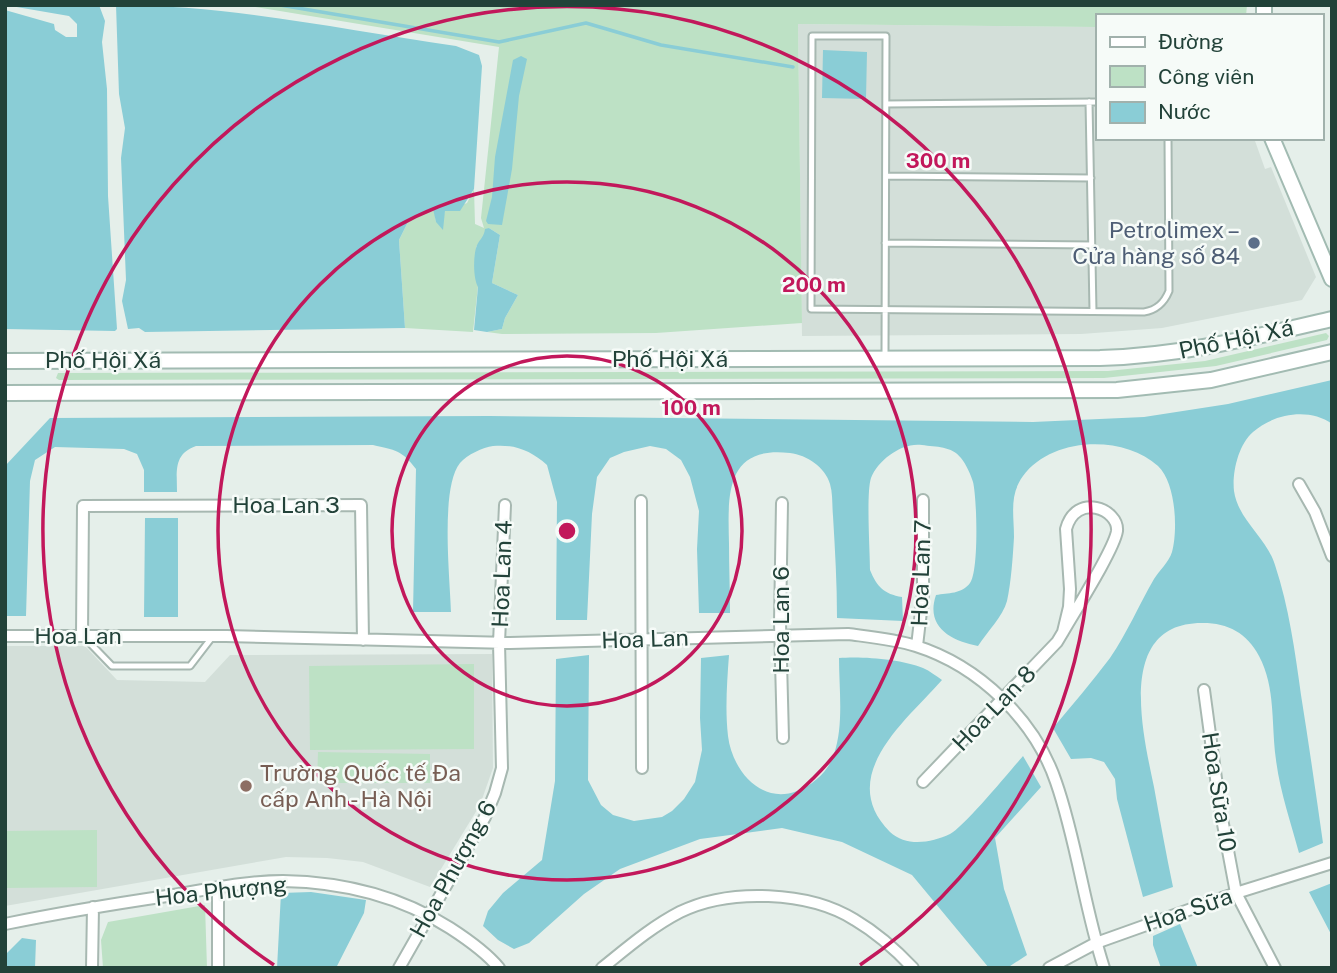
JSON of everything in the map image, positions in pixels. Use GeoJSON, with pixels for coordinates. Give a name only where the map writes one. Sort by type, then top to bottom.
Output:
{"type":"FeatureCollection","features":[{"type":"Feature","properties":{"kind":"main road"},"geometry":{"type":"LineString","coordinates":[[1273,140],[1332,279]]}},
{"type":"Feature","properties":{"kind":"main road","name":"Phố Hội Xá"},"geometry":{"type":"LineString","coordinates":[[5,361],[1100,359],[1207,348],[1332,319]]}},
{"type":"Feature","properties":{"kind":"main road","name":"Phố Hội Xá"},"geometry":{"type":"LineString","coordinates":[[5,393],[1107,391],[1211,380],[1332,352]]}},
{"type":"Feature","properties":{"kind":"street"},"geometry":{"type":"LineString","coordinates":[[1299,484],[1315,512],[1332,556]]}},
{"type":"Feature","properties":{"kind":"street","name":"Hoa Lan 7"},"geometry":{"type":"LineString","coordinates":[[918,646],[923,594],[923,500]]}},
{"type":"Feature","properties":{"kind":"street"},"geometry":{"type":"LineString","coordinates":[[641,501],[642,768]]}},
{"type":"Feature","properties":{"kind":"street","name":"Hoa Lan 6"},"geometry":{"type":"LineString","coordinates":[[782,503],[780,635],[783,738]]}},
{"type":"Feature","properties":{"kind":"street","name":"Hoa Lan 3"},"geometry":{"type":"LineString","coordinates":[[82,635],[83,506],[361,505],[363,640]]}},
{"type":"Feature","properties":{"kind":"street","name":"Hoa Lan 4"},"geometry":{"type":"LineString","coordinates":[[499,643],[505,505]]}},
{"type":"Feature","properties":{"kind":"street","name":"Hoa Lan 8"},"geometry":{"type":"LineString","coordinates":[[923,782],[1057,642],[1063,632],[1117,533],[1114,519],[1104,510],[1079,508],[1068,521],[1069,607],[1063,632]]}},
{"type":"Feature","properties":{"kind":"street","name":"Hoa Lan"},"geometry":{"type":"LineString","coordinates":[[5,636],[213,636],[499,643],[848,634],[888,638],[918,646],[964,670],[1003,699],[1040,744],[1056,782],[1104,968]]}},
{"type":"Feature","properties":{"kind":"street","name":"Hoa Phượng 6"},"geometry":{"type":"LineString","coordinates":[[399,968],[485,817],[495,793],[502,768],[499,643]]}},
{"type":"Feature","properties":{"kind":"street","name":"Hoa Sữa 10"},"geometry":{"type":"LineString","coordinates":[[1204,690],[1220,808],[1237,893],[1275,968]]}},
{"type":"Feature","properties":{"kind":"street","name":"Hoa Sữa"},"geometry":{"type":"LineString","coordinates":[[1049,968],[1096,943],[1332,863]]}},
{"type":"Feature","properties":{"kind":"street","name":"Hoa Phượng"},"geometry":{"type":"LineString","coordinates":[[5,924],[93,906],[218,888],[282,881],[342,886],[382,895],[429,914],[463,937],[499,968]]}},
{"type":"Feature","properties":{"kind":"street"},"geometry":{"type":"LineString","coordinates":[[218,888],[218,968]]}},
{"type":"Feature","properties":{"kind":"street"},"geometry":{"type":"LineString","coordinates":[[602,968],[648,932],[681,912],[718,899],[746,897],[808,901],[854,919],[897,951],[913,968]]}},
{"type":"Feature","properties":{"kind":"street"},"geometry":{"type":"LineString","coordinates":[[92,968],[93,906]]}},
{"type":"Feature","properties":{"kind":"lane"},"geometry":{"type":"LineString","coordinates":[[885,359],[885,309],[886,243],[886,36],[812,36],[811,309],[885,309],[1151,311],[1160,306],[1169,291],[1168,140]]}},
{"type":"Feature","properties":{"kind":"lane"},"geometry":{"type":"LineString","coordinates":[[1089,102],[1093,311]]}},
{"type":"Feature","properties":{"kind":"lane"},"geometry":{"type":"LineString","coordinates":[[886,104],[1096,102]]}},
{"type":"Feature","properties":{"kind":"lane"},"geometry":{"type":"LineString","coordinates":[[886,176],[1091,178]]}},
{"type":"Feature","properties":{"kind":"lane"},"geometry":{"type":"LineString","coordinates":[[886,243],[1092,245]]}},
{"type":"Feature","properties":{"kind":"lane"},"geometry":{"type":"LineString","coordinates":[[82,635],[113,666],[190,666],[213,636]]}},
{"type":"Feature","properties":{"kind":"shaded area"},"geometry":{"type":"Polygon","coordinates":[[[798,24],[1096,27],[1096,140],[1255,140],[1265,169],[1271,167],[1316,277],[1302,300],[1162,328],[1081,334],[802,336],[798,24]]]}},
{"type":"Feature","properties":{"kind":"shaded area","name":"Trường Quốc tế Đa cấp Anh - Hà Nội"},"geometry":{"type":"Polygon","coordinates":[[[5,646],[85,646],[117,680],[205,682],[230,655],[492,654],[493,768],[480,805],[430,887],[363,862],[286,857],[5,906],[5,646]]]}},
{"type":"Feature","properties":{"kind":"green space"},"geometry":{"type":"Polygon","coordinates":[[[244,5],[1247,5],[1246,14],[1096,14],[1096,27],[798,24],[802,323],[656,333],[487,332],[502,329],[518,295],[492,283],[500,235],[489,228],[476,247],[478,286],[473,332],[405,328],[399,240],[408,222],[434,209],[436,222],[442,222],[445,211],[467,203],[474,189],[475,224],[484,228],[481,218],[499,47],[244,5]]]}},
{"type":"Feature","properties":{"kind":"green space"},"geometry":{"type":"Polygon","coordinates":[[[1326,333],[1329,336],[1327,340],[1216,366],[1104,378],[56,378],[58,373],[1108,371],[1205,361],[1326,333]]]}},
{"type":"Feature","properties":{"kind":"green space"},"geometry":{"type":"Polygon","coordinates":[[[474,664],[474,749],[310,750],[309,666],[474,664]]]}},
{"type":"Feature","properties":{"kind":"green space"},"geometry":{"type":"Polygon","coordinates":[[[318,752],[430,754],[430,783],[317,783],[318,752]]]}},
{"type":"Feature","properties":{"kind":"green space"},"geometry":{"type":"Polygon","coordinates":[[[97,830],[97,887],[5,888],[5,831],[97,830]]]}},
{"type":"Feature","properties":{"kind":"green space"},"geometry":{"type":"Polygon","coordinates":[[[205,905],[207,968],[103,968],[101,940],[108,922],[205,905]]]}},
{"type":"Feature","properties":{"kind":"water"},"geometry":{"type":"Polygon","coordinates":[[[5,5],[99,5],[105,21],[102,42],[107,89],[108,196],[117,329],[5,329],[5,10],[54,24],[55,30],[66,37],[77,37],[77,24],[69,16],[5,5]]]}},
{"type":"Feature","properties":{"kind":"water"},"geometry":{"type":"Polygon","coordinates":[[[116,5],[244,14],[456,46],[479,55],[482,66],[474,189],[460,211],[445,211],[443,230],[436,222],[433,209],[408,222],[399,240],[405,328],[145,332],[139,328],[128,329],[122,301],[126,280],[121,158],[125,128],[119,94],[116,5]]]}},
{"type":"Feature","properties":{"kind":"water"},"geometry":{"type":"Polygon","coordinates":[[[823,50],[867,52],[866,99],[822,98],[823,50]]]}},
{"type":"Feature","properties":{"kind":"water"},"geometry":{"type":"Polygon","coordinates":[[[521,56],[527,59],[519,96],[512,169],[502,225],[488,224],[486,221],[492,197],[495,157],[513,60],[521,56]]]}},
{"type":"Feature","properties":{"kind":"water"},"geometry":{"type":"Polygon","coordinates":[[[489,228],[500,235],[492,283],[518,295],[502,329],[487,332],[474,330],[478,287],[474,260],[477,245],[485,229],[489,228]]]}},
{"type":"Feature","properties":{"kind":"water"},"geometry":{"type":"Polygon","coordinates":[[[1332,380],[1332,424],[1302,414],[1281,417],[1261,426],[1243,444],[1235,468],[1234,484],[1241,511],[1271,555],[1284,597],[1294,646],[1323,843],[1299,853],[1278,772],[1268,681],[1254,648],[1243,635],[1229,627],[1203,623],[1175,628],[1157,641],[1146,660],[1141,685],[1145,739],[1173,887],[1143,897],[1117,799],[1115,779],[1104,762],[1091,758],[1071,759],[1053,728],[1110,658],[1172,552],[1175,520],[1169,484],[1158,466],[1126,449],[1088,444],[1069,447],[1051,453],[1035,463],[1023,476],[1014,498],[1013,552],[1007,601],[978,646],[950,636],[937,624],[934,616],[936,595],[963,589],[973,576],[976,534],[973,482],[963,460],[953,451],[922,445],[899,449],[885,459],[874,471],[870,485],[870,570],[882,589],[902,597],[903,621],[837,618],[830,484],[824,472],[814,463],[803,456],[790,453],[768,453],[752,457],[741,466],[734,478],[729,509],[730,613],[699,613],[699,511],[690,477],[681,460],[666,449],[650,446],[610,458],[597,477],[592,514],[587,620],[556,620],[557,502],[547,465],[522,449],[508,446],[485,448],[460,463],[454,475],[448,512],[451,612],[413,612],[416,469],[398,452],[373,445],[196,446],[180,459],[177,492],[144,492],[144,470],[137,454],[124,449],[55,447],[35,460],[30,481],[26,616],[5,616],[5,466],[50,418],[489,416],[1033,422],[1144,417],[1228,404],[1332,380]]]}},
{"type":"Feature","properties":{"kind":"water"},"geometry":{"type":"Polygon","coordinates":[[[145,518],[178,518],[178,617],[144,617],[145,518]]]}},
{"type":"Feature","properties":{"kind":"water"},"geometry":{"type":"Polygon","coordinates":[[[589,655],[588,780],[601,805],[613,815],[634,821],[662,817],[672,811],[695,782],[702,750],[701,658],[729,655],[727,726],[731,749],[735,761],[750,782],[772,793],[784,794],[809,785],[824,772],[832,760],[840,719],[839,658],[893,660],[923,668],[942,680],[895,731],[882,750],[873,770],[870,790],[875,811],[890,832],[903,840],[919,842],[943,837],[965,821],[1023,756],[1041,787],[995,838],[1004,889],[1027,955],[1007,968],[989,968],[912,875],[842,842],[782,828],[700,839],[620,869],[584,894],[529,943],[514,949],[498,940],[483,926],[488,911],[503,893],[542,860],[555,781],[556,659],[589,655]]]}},
{"type":"Feature","properties":{"kind":"water"},"geometry":{"type":"Polygon","coordinates":[[[1332,883],[1332,936],[1309,892],[1332,883]]]}},
{"type":"Feature","properties":{"kind":"water"},"geometry":{"type":"Polygon","coordinates":[[[311,892],[366,900],[364,913],[336,968],[277,968],[281,893],[311,892]]]}},
{"type":"Feature","properties":{"kind":"water"},"geometry":{"type":"Polygon","coordinates":[[[1180,924],[1198,968],[1161,968],[1153,945],[1153,936],[1180,924]]]}},
{"type":"Feature","properties":{"kind":"water"},"geometry":{"type":"Polygon","coordinates":[[[22,938],[36,940],[35,968],[5,968],[5,955],[22,938]]]}},
{"type":"Feature","properties":{"kind":"waterway"},"geometry":{"type":"LineString","coordinates":[[280,5],[499,42],[586,23],[661,45],[793,67]]}},
{"type":"Feature","properties":{"kind":"place","name":"Petrolimex – Cửa hàng số 84"},"geometry":{"type":"Point","coordinates":[1254,243]}},
{"type":"Feature","properties":{"kind":"place","name":"Trường Quốc tế Đa cấp Anh - Hà Nội"},"geometry":{"type":"Point","coordinates":[246,786]}}]}
